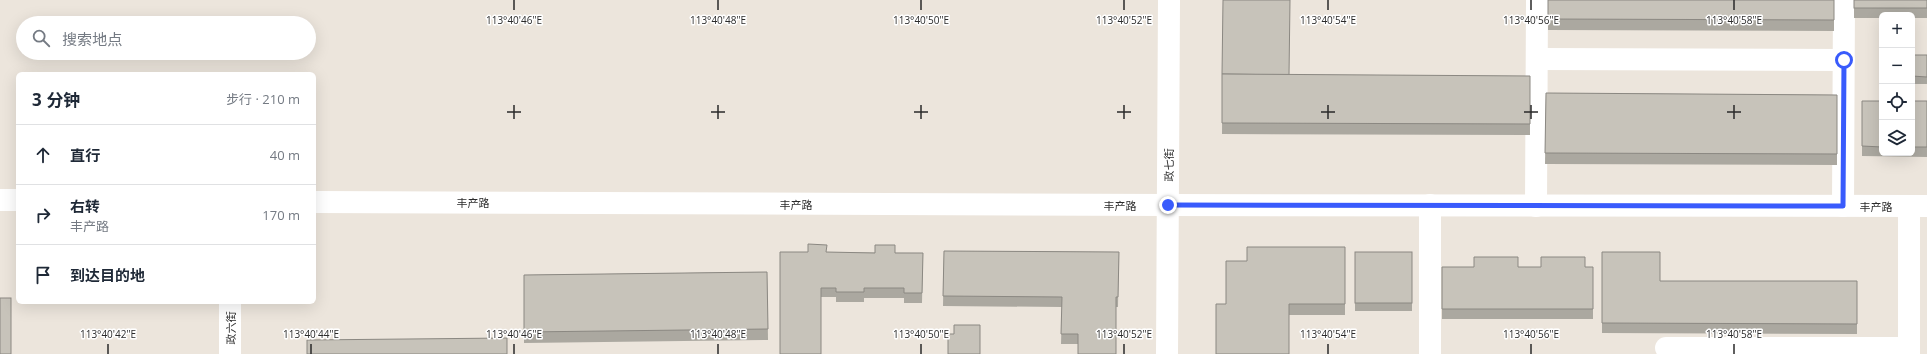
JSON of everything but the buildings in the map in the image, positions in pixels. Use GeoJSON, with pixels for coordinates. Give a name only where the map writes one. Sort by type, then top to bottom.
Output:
{"type":"FeatureCollection","features":[{"type":"Feature","properties":{"kind":"street","name":"政七街"},"geometry":{"type":"LineString","coordinates":[[1167,354],[1169,0]]}},
{"type":"Feature","properties":{"kind":"street"},"geometry":{"type":"LineString","coordinates":[[1536,206],[1537,0]]}},
{"type":"Feature","properties":{"kind":"street"},"geometry":{"type":"LineString","coordinates":[[1843,206],[1844,0]]}},
{"type":"Feature","properties":{"kind":"street"},"geometry":{"type":"LineString","coordinates":[[1537,59],[1844,60]]}},
{"type":"Feature","properties":{"kind":"street"},"geometry":{"type":"LineString","coordinates":[[0,200],[16,200]]}},
{"type":"Feature","properties":{"kind":"street","name":"丰产路"},"geometry":{"type":"LineString","coordinates":[[316,202],[1918,206]]}},
{"type":"Feature","properties":{"kind":"street"},"geometry":{"type":"LineString","coordinates":[[1430,205],[1430,354]]}},
{"type":"Feature","properties":{"kind":"street"},"geometry":{"type":"LineString","coordinates":[[1666,348],[1909,351],[1918,206]]}},
{"type":"Feature","properties":{"kind":"street","name":"政六街"},"geometry":{"type":"LineString","coordinates":[[230,304],[230,354]]}},
{"type":"Feature","properties":{"kind":"route"},"geometry":{"type":"LineString","coordinates":[[1168,205],[1843,206],[1844,60]]}}]}
